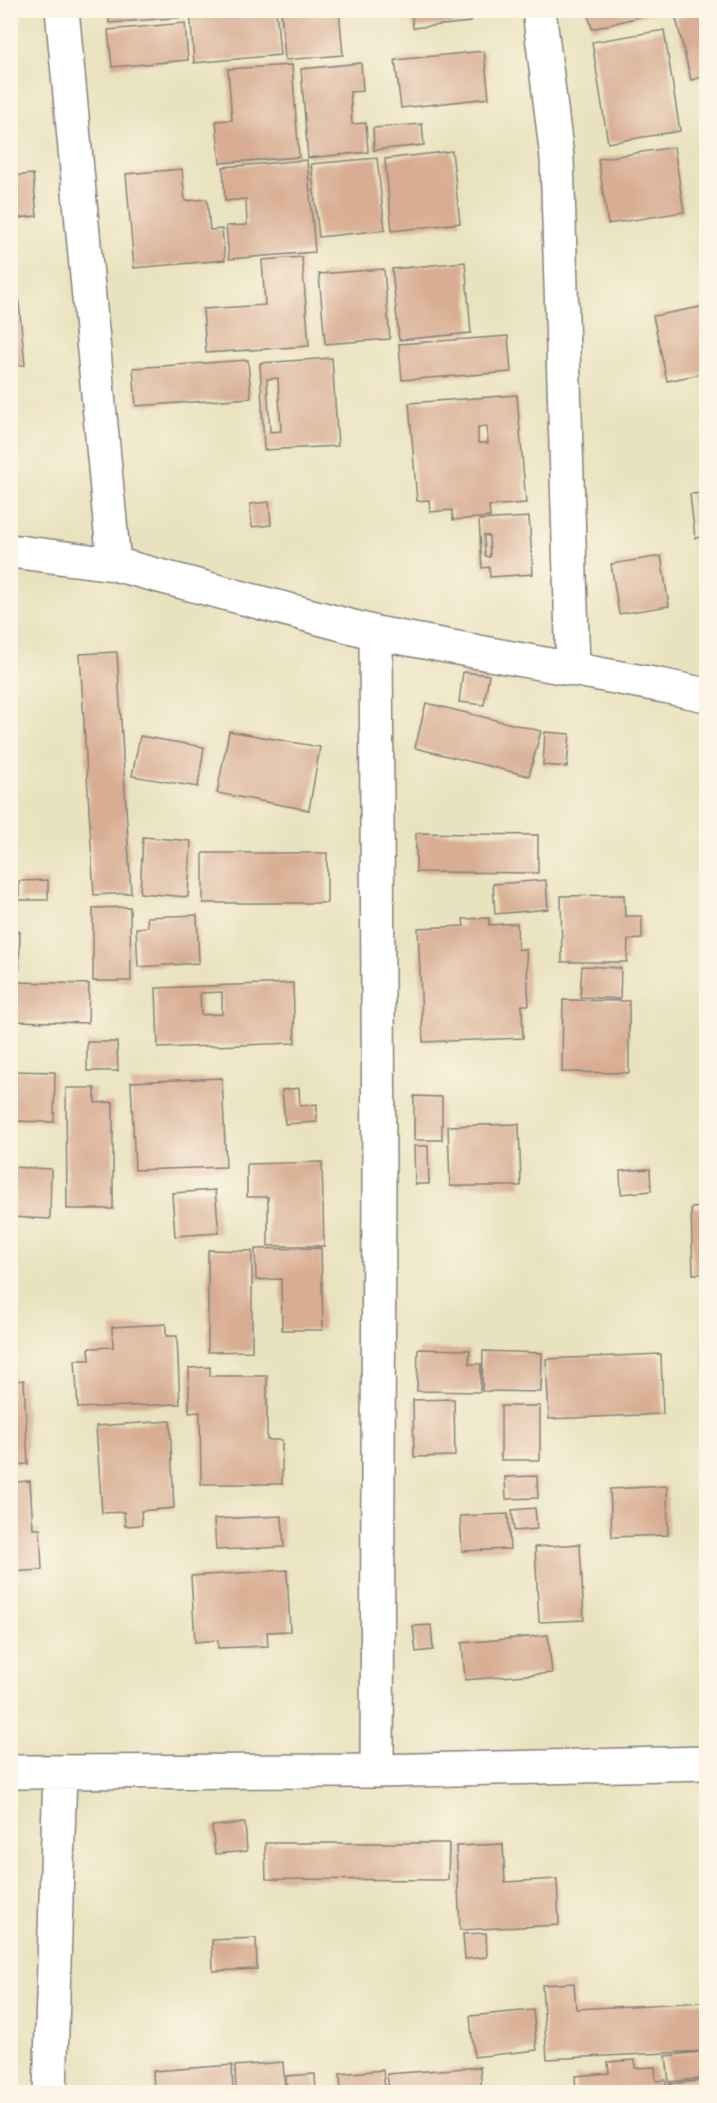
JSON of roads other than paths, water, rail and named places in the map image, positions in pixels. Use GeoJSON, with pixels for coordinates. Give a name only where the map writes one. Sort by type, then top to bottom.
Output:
{"type":"FeatureCollection","features":[{"type":"Feature","properties":{"kind":"street"},"geometry":{"type":"LineString","coordinates":[[62,10],[114,564]]}},
{"type":"Feature","properties":{"kind":"street"},"geometry":{"type":"LineString","coordinates":[[539,10],[557,158],[573,669]]}},
{"type":"Feature","properties":{"kind":"street"},"geometry":{"type":"LineString","coordinates":[[10,551],[114,564],[376,633],[706,695]]}},
{"type":"Feature","properties":{"kind":"street"},"geometry":{"type":"LineString","coordinates":[[376,633],[379,1179],[377,1771]]}},
{"type":"Feature","properties":{"kind":"street"},"geometry":{"type":"LineString","coordinates":[[10,1772],[377,1771],[706,1763]]}},
{"type":"Feature","properties":{"kind":"street"},"geometry":{"type":"LineString","coordinates":[[50,2092],[60,1773]]}}]}
